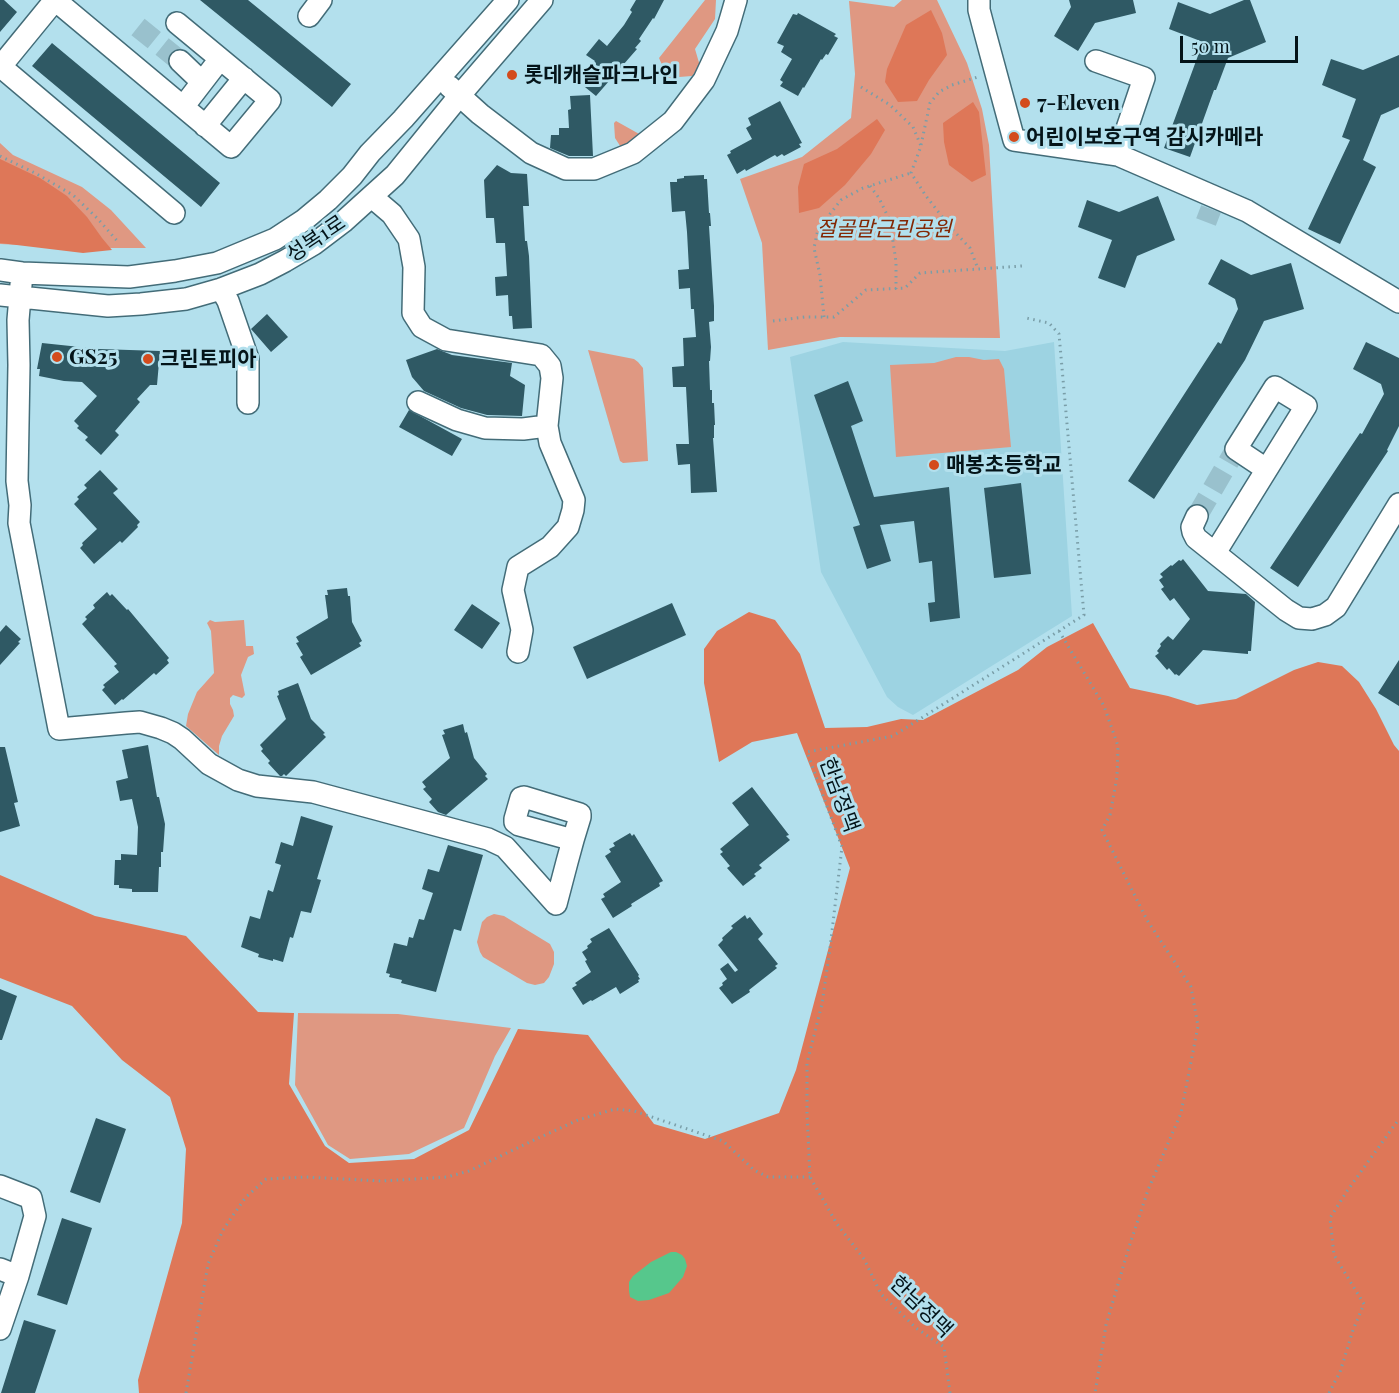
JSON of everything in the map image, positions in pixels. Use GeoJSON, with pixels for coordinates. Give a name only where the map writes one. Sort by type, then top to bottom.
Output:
{"type":"FeatureCollection","features":[{"type":"Feature","properties":{"kind":"street"},"geometry":{"type":"LineString","coordinates":[[174,213],[0,66],[55,0],[231,147],[270,100],[177,22]]}},
{"type":"Feature","properties":{"kind":"street","name":"성복1로"},"geometry":{"type":"LineString","coordinates":[[0,270],[95,277],[140,276],[216,263],[275,239],[304,220],[352,176],[508,0]]}},
{"type":"Feature","properties":{"kind":"street","name":"성복1로"},"geometry":{"type":"LineString","coordinates":[[10,297],[108,306],[141,304],[186,298],[221,289],[261,274],[314,244],[343,222],[395,175],[542,0]]}},
{"type":"Feature","properties":{"kind":"street"},"geometry":{"type":"LineString","coordinates":[[439,78],[480,114],[531,153],[566,169],[594,169],[633,153],[673,121],[704,80],[727,31],[736,0]]}},
{"type":"Feature","properties":{"kind":"street"},"geometry":{"type":"LineString","coordinates":[[979,0],[984,29],[1014,140],[1118,155],[1214,203],[1247,211],[1399,303]]}},
{"type":"Feature","properties":{"kind":"street"},"geometry":{"type":"LineString","coordinates":[[183,107],[220,59]]}},
{"type":"Feature","properties":{"kind":"street"},"geometry":{"type":"LineString","coordinates":[[1096,60],[1144,78],[1118,155]]}},
{"type":"Feature","properties":{"kind":"street"},"geometry":{"type":"LineString","coordinates":[[180,61],[202,82]]}},
{"type":"Feature","properties":{"kind":"street"},"geometry":{"type":"LineString","coordinates":[[205,126],[244,78]]}},
{"type":"Feature","properties":{"kind":"street"},"geometry":{"type":"LineString","coordinates":[[372,197],[393,214],[409,239],[414,267],[413,313],[422,327],[446,340],[541,355],[550,366],[552,378],[547,426],[550,443],[574,500],[573,510],[568,527],[550,547],[518,567],[513,590],[522,630],[518,652]]}},
{"type":"Feature","properties":{"kind":"street"},"geometry":{"type":"LineString","coordinates":[[22,273],[10,297],[18,320],[19,522],[59,729],[140,722],[172,733],[182,739],[209,764],[238,780],[263,787],[313,792],[488,839],[505,847],[556,904],[573,840]]}},
{"type":"Feature","properties":{"kind":"street"},"geometry":{"type":"LineString","coordinates":[[221,289],[228,301],[248,359],[248,403]]}},
{"type":"Feature","properties":{"kind":"street"},"geometry":{"type":"LineString","coordinates":[[418,402],[457,420],[486,428],[523,429],[547,426]]}},
{"type":"Feature","properties":{"kind":"street"},"geometry":{"type":"LineString","coordinates":[[1215,553],[1266,469]]}},
{"type":"Feature","properties":{"kind":"street"},"geometry":{"type":"LineString","coordinates":[[1197,516],[1192,527],[1196,538],[1286,610],[1299,618],[1312,619],[1325,615],[1336,607],[1393,527],[1399,504]]}},
{"type":"Feature","properties":{"kind":"street"},"geometry":{"type":"LineString","coordinates":[[0,1186],[31,1198],[35,1216],[9,1272],[0,1329]]}},
{"type":"Feature","properties":{"kind":"path"},"geometry":{"type":"LineString","coordinates":[[911,173],[921,146],[930,103],[939,93],[952,85],[996,70]]}},
{"type":"Feature","properties":{"kind":"path"},"geometry":{"type":"LineString","coordinates":[[861,87],[890,105],[913,127],[921,146]]}},
{"type":"Feature","properties":{"kind":"path"},"geometry":{"type":"LineString","coordinates":[[0,156],[73,195],[119,243]]}},
{"type":"Feature","properties":{"kind":"path"},"geometry":{"type":"LineString","coordinates":[[824,317],[820,275],[814,248],[818,229],[841,200],[870,186],[911,173]]}},
{"type":"Feature","properties":{"kind":"path"},"geometry":{"type":"LineString","coordinates":[[911,173],[951,228],[970,248],[978,269]]}},
{"type":"Feature","properties":{"kind":"path"},"geometry":{"type":"LineString","coordinates":[[870,186],[879,198],[890,221],[896,262],[896,289]]}},
{"type":"Feature","properties":{"kind":"path"},"geometry":{"type":"LineString","coordinates":[[772,321],[805,317],[834,317],[866,290],[905,288],[920,273],[1022,266]]}},
{"type":"Feature","properties":{"kind":"path","name":"한남정맥"},"geometry":{"type":"LineString","coordinates":[[950,1393],[944,1347],[916,1328],[881,1294],[864,1259],[837,1224],[810,1177],[807,1063],[822,1004],[842,847],[807,752],[893,736],[1083,615],[1059,334],[1049,323],[1026,318]]}},
{"type":"Feature","properties":{"kind":"path"},"geometry":{"type":"LineString","coordinates":[[1059,630],[1104,706],[1118,746],[1117,777],[1110,815],[1102,830],[1147,920],[1191,987],[1198,1026],[1181,1113],[1148,1190],[1106,1325],[1095,1393]]}},
{"type":"Feature","properties":{"kind":"path"},"geometry":{"type":"LineString","coordinates":[[186,1393],[208,1263],[223,1230],[245,1198],[266,1179],[305,1177],[382,1181],[447,1177],[469,1172],[578,1120],[615,1109],[634,1111],[723,1141],[754,1170],[768,1177],[810,1177]]}},
{"type":"Feature","properties":{"kind":"path"},"geometry":{"type":"LineString","coordinates":[[1329,1393],[1340,1372],[1364,1304],[1334,1255],[1330,1218],[1399,1119]]}},
{"type":"Feature","properties":{"kind":"shaded area"},"geometry":{"type":"Polygon","coordinates":[[[931,10],[942,33],[947,55],[917,101],[898,102],[885,82],[887,69],[906,25],[931,10]]]}},
{"type":"Feature","properties":{"kind":"shaded area"},"geometry":{"type":"Polygon","coordinates":[[[973,102],[979,112],[986,175],[972,182],[949,165],[943,123],[973,102]]]}},
{"type":"Feature","properties":{"kind":"shaded area"},"geometry":{"type":"Polygon","coordinates":[[[877,119],[885,130],[871,154],[845,185],[819,208],[799,213],[798,187],[804,164],[837,149],[877,119]]]}},
{"type":"Feature","properties":{"kind":"shaded area"},"geometry":{"type":"Polygon","coordinates":[[[0,159],[40,178],[67,196],[87,217],[112,250],[83,253],[0,243],[0,159]]]}},
{"type":"Feature","properties":{"kind":"shaded area","name":"매봉초등학교"},"geometry":{"type":"Polygon","coordinates":[[[843,342],[1005,351],[1054,342],[1072,616],[913,715],[898,707],[887,697],[821,572],[790,357],[843,342]]]}},
{"type":"Feature","properties":{"kind":"shaded area"},"geometry":{"type":"Polygon","coordinates":[[[749,612],[775,620],[800,654],[825,728],[867,727],[901,719],[923,720],[1018,670],[1047,647],[1093,623],[1130,688],[1197,705],[1236,699],[1294,670],[1318,662],[1342,666],[1359,682],[1399,751],[1399,1393],[139,1393],[138,1380],[182,1223],[186,1149],[170,1097],[122,1060],[72,1006],[0,978],[0,875],[95,916],[186,936],[258,1012],[294,1013],[289,1084],[325,1146],[349,1163],[414,1159],[469,1130],[518,1029],[588,1035],[654,1124],[705,1139],[779,1113],[796,1070],[850,868],[797,733],[752,742],[719,762],[704,683],[704,649],[717,631],[749,612]]]}},
{"type":"Feature","properties":{"kind":"shaded area"},"geometry":{"type":"Polygon","coordinates":[[[671,1252],[682,1255],[687,1266],[683,1277],[669,1293],[649,1300],[638,1301],[630,1297],[629,1282],[633,1276],[651,1262],[671,1252]]]}},
{"type":"Feature","properties":{"kind":"green space"},"geometry":{"type":"Polygon","coordinates":[[[705,0],[716,0],[715,19],[695,49],[700,66],[692,76],[669,81],[659,58],[705,0]]]}},
{"type":"Feature","properties":{"kind":"green space","name":"절골말근린공원"},"geometry":{"type":"Polygon","coordinates":[[[902,0],[937,0],[967,63],[982,109],[989,145],[1000,338],[840,337],[768,350],[762,243],[740,179],[802,157],[851,118],[855,74],[849,1],[894,7],[902,0]]]}},
{"type":"Feature","properties":{"kind":"green space"},"geometry":{"type":"Polygon","coordinates":[[[616,121],[641,135],[626,155],[615,138],[614,123],[616,121]]]}},
{"type":"Feature","properties":{"kind":"green space"},"geometry":{"type":"Polygon","coordinates":[[[0,143],[13,155],[82,187],[111,210],[146,248],[0,244],[0,143]]]}},
{"type":"Feature","properties":{"kind":"green space"},"geometry":{"type":"Polygon","coordinates":[[[588,350],[634,359],[643,368],[648,461],[623,463],[620,461],[588,350]]]}},
{"type":"Feature","properties":{"kind":"green space"},"geometry":{"type":"Polygon","coordinates":[[[956,357],[999,359],[1004,369],[1011,447],[896,457],[890,365],[934,363],[956,357]]]}},
{"type":"Feature","properties":{"kind":"green space"},"geometry":{"type":"Polygon","coordinates":[[[210,620],[215,622],[244,620],[246,646],[253,646],[254,654],[248,657],[241,675],[245,695],[242,698],[233,695],[230,698],[234,716],[222,736],[219,755],[186,726],[197,692],[214,673],[211,631],[207,623],[210,620]]]}},
{"type":"Feature","properties":{"kind":"green space"},"geometry":{"type":"Polygon","coordinates":[[[494,914],[504,916],[550,944],[554,952],[554,964],[544,983],[535,985],[527,983],[483,957],[477,942],[482,922],[494,914]]]}},
{"type":"Feature","properties":{"kind":"green space"},"geometry":{"type":"Polygon","coordinates":[[[298,1013],[398,1014],[511,1028],[495,1056],[464,1128],[409,1154],[350,1159],[328,1145],[295,1085],[298,1013]]]}},
{"type":"Feature","properties":{"kind":"building"},"geometry":{"type":"Polygon","coordinates":[[[0,0],[4,0],[17,12],[0,32],[0,0]]]}},
{"type":"Feature","properties":{"kind":"building"},"geometry":{"type":"Polygon","coordinates":[[[200,0],[248,0],[351,84],[332,107],[200,0]]]}},
{"type":"Feature","properties":{"kind":"building"},"geometry":{"type":"Polygon","coordinates":[[[636,0],[664,0],[654,19],[639,39],[641,41],[635,48],[637,49],[596,96],[580,83],[595,61],[586,55],[599,39],[607,46],[624,25],[636,0]]]}},
{"type":"Feature","properties":{"kind":"building"},"geometry":{"type":"Polygon","coordinates":[[[1069,0],[1133,0],[1136,13],[1095,23],[1078,51],[1054,36],[1071,7],[1069,0]]]}},
{"type":"Feature","properties":{"kind":"building"},"geometry":{"type":"Polygon","coordinates":[[[1244,0],[1250,0],[1266,42],[1228,58],[1190,157],[1164,148],[1203,42],[1169,29],[1178,2],[1210,14],[1244,0]]]}},
{"type":"Feature","properties":{"kind":"building"},"geometry":{"type":"Polygon","coordinates":[[[798,13],[836,34],[834,36],[838,38],[828,55],[826,54],[821,59],[798,96],[780,86],[783,82],[780,80],[792,59],[781,52],[784,46],[777,43],[793,14],[798,13]]]}},
{"type":"Feature","properties":{"kind":"building"},"geometry":{"type":"Polygon","coordinates":[[[52,43],[220,183],[201,207],[32,66],[52,43]]]}},
{"type":"Feature","properties":{"kind":"building"},"geometry":{"type":"Polygon","coordinates":[[[1399,55],[1399,107],[1381,115],[1363,160],[1376,167],[1340,244],[1308,229],[1350,140],[1342,137],[1356,99],[1322,85],[1331,59],[1363,70],[1399,55]]]}},
{"type":"Feature","properties":{"kind":"building"},"geometry":{"type":"Polygon","coordinates":[[[590,95],[593,156],[569,156],[550,148],[551,135],[559,135],[559,128],[569,128],[570,96],[590,95]]]}},
{"type":"Feature","properties":{"kind":"building"},"geometry":{"type":"Polygon","coordinates":[[[780,101],[802,143],[799,144],[801,147],[784,156],[775,155],[737,174],[727,155],[752,139],[746,128],[751,125],[748,118],[780,101]]]}},
{"type":"Feature","properties":{"kind":"building"},"geometry":{"type":"Polygon","coordinates":[[[497,165],[511,173],[527,174],[529,206],[523,206],[525,241],[527,241],[529,256],[532,328],[513,329],[512,316],[509,316],[508,295],[496,296],[495,277],[507,276],[505,243],[496,243],[494,218],[486,218],[484,180],[497,165]]]}},
{"type":"Feature","properties":{"kind":"building"},"geometry":{"type":"Polygon","coordinates":[[[704,175],[704,179],[707,179],[711,226],[709,226],[714,321],[709,322],[711,347],[709,361],[710,390],[712,390],[712,403],[714,403],[713,438],[717,492],[691,493],[690,464],[678,465],[676,444],[689,444],[686,387],[673,387],[672,367],[684,366],[683,338],[696,337],[690,288],[679,289],[678,270],[689,269],[685,211],[672,212],[670,182],[677,182],[677,179],[684,178],[684,176],[704,175]]]}},
{"type":"Feature","properties":{"kind":"building"},"geometry":{"type":"Polygon","coordinates":[[[1158,196],[1175,240],[1137,256],[1125,288],[1098,278],[1112,240],[1078,227],[1087,200],[1119,212],[1158,196]]]}},
{"type":"Feature","properties":{"kind":"building"},"geometry":{"type":"Polygon","coordinates":[[[1221,259],[1251,275],[1291,263],[1304,309],[1264,321],[1245,360],[1154,499],[1128,481],[1218,342],[1221,344],[1238,309],[1235,299],[1208,284],[1221,259]]]}},
{"type":"Feature","properties":{"kind":"building"},"geometry":{"type":"Polygon","coordinates":[[[267,314],[288,337],[271,352],[251,329],[267,314]]]}},
{"type":"Feature","properties":{"kind":"building"},"geometry":{"type":"Polygon","coordinates":[[[1366,342],[1399,358],[1399,426],[1388,451],[1298,587],[1270,568],[1360,433],[1362,434],[1384,394],[1381,384],[1353,369],[1366,342]]]}},
{"type":"Feature","properties":{"kind":"building"},"geometry":{"type":"Polygon","coordinates":[[[42,343],[99,349],[160,351],[157,385],[150,385],[137,399],[140,402],[115,431],[119,435],[101,455],[85,440],[88,437],[77,428],[79,426],[74,421],[97,396],[82,382],[39,376],[40,369],[37,369],[42,343]]]}},
{"type":"Feature","properties":{"kind":"building"},"geometry":{"type":"Polygon","coordinates":[[[437,349],[452,355],[512,363],[510,376],[525,385],[522,416],[487,415],[461,408],[424,391],[412,377],[406,360],[437,349]]]}},
{"type":"Feature","properties":{"kind":"building"},"geometry":{"type":"Polygon","coordinates":[[[848,381],[863,421],[851,426],[874,497],[949,487],[960,618],[930,622],[928,603],[935,602],[932,561],[919,563],[914,521],[880,525],[891,561],[867,569],[853,527],[860,525],[814,395],[848,381]]]}},
{"type":"Feature","properties":{"kind":"building"},"geometry":{"type":"Polygon","coordinates":[[[409,410],[462,439],[452,456],[399,427],[409,410]]]}},
{"type":"Feature","properties":{"kind":"building"},"geometry":{"type":"Polygon","coordinates":[[[100,470],[118,489],[113,493],[140,522],[122,543],[120,541],[94,564],[80,548],[82,543],[97,529],[74,504],[79,499],[77,497],[87,488],[84,485],[100,470]]]}},
{"type":"Feature","properties":{"kind":"building"},"geometry":{"type":"Polygon","coordinates":[[[1021,483],[1031,574],[994,578],[984,488],[1021,483]]]}},
{"type":"Feature","properties":{"kind":"building"},"geometry":{"type":"Polygon","coordinates":[[[1183,559],[1208,591],[1246,594],[1255,602],[1251,651],[1248,651],[1248,654],[1203,650],[1179,676],[1169,668],[1167,670],[1155,656],[1159,653],[1157,651],[1160,644],[1168,636],[1173,640],[1190,619],[1174,598],[1170,601],[1161,589],[1164,587],[1159,580],[1163,577],[1160,574],[1183,559]]]}},
{"type":"Feature","properties":{"kind":"building"},"geometry":{"type":"Polygon","coordinates":[[[347,588],[348,596],[350,596],[352,622],[362,641],[359,643],[361,646],[311,675],[300,657],[303,655],[296,643],[299,642],[296,637],[328,618],[325,595],[328,595],[327,590],[347,588]]]}},
{"type":"Feature","properties":{"kind":"building"},"geometry":{"type":"Polygon","coordinates":[[[107,592],[128,609],[169,658],[167,660],[169,663],[156,675],[154,673],[115,705],[102,690],[105,687],[103,685],[119,672],[114,666],[117,664],[82,624],[87,619],[85,617],[95,608],[93,605],[107,592]]]}},
{"type":"Feature","properties":{"kind":"building"},"geometry":{"type":"Polygon","coordinates":[[[672,603],[686,635],[587,679],[573,647],[672,603]]]}},
{"type":"Feature","properties":{"kind":"building"},"geometry":{"type":"Polygon","coordinates":[[[472,604],[500,623],[482,649],[454,630],[472,604]]]}},
{"type":"Feature","properties":{"kind":"building"},"geometry":{"type":"Polygon","coordinates":[[[6,625],[21,639],[0,665],[0,632],[6,625]]]}},
{"type":"Feature","properties":{"kind":"building"},"geometry":{"type":"Polygon","coordinates":[[[1399,660],[1399,706],[1378,693],[1399,660]]]}},
{"type":"Feature","properties":{"kind":"building"},"geometry":{"type":"Polygon","coordinates":[[[298,683],[311,719],[326,737],[286,776],[284,774],[280,776],[268,763],[270,761],[261,751],[263,749],[260,745],[286,719],[277,696],[278,691],[298,683]]]}},
{"type":"Feature","properties":{"kind":"building"},"geometry":{"type":"Polygon","coordinates":[[[463,724],[474,758],[487,774],[485,776],[488,779],[446,815],[438,812],[429,802],[432,799],[423,789],[426,787],[422,782],[450,758],[442,735],[445,734],[443,730],[463,724]]]}},
{"type":"Feature","properties":{"kind":"building"},"geometry":{"type":"Polygon","coordinates":[[[148,745],[157,797],[159,797],[165,824],[163,852],[161,852],[161,867],[159,867],[158,892],[132,892],[132,889],[119,888],[119,885],[114,885],[115,860],[121,860],[121,854],[137,855],[138,827],[132,799],[120,801],[116,781],[128,778],[122,750],[148,745]]]}},
{"type":"Feature","properties":{"kind":"building"},"geometry":{"type":"Polygon","coordinates":[[[0,747],[5,747],[18,802],[14,803],[20,826],[0,832],[0,747]]]}},
{"type":"Feature","properties":{"kind":"building"},"geometry":{"type":"Polygon","coordinates":[[[752,787],[789,835],[786,836],[790,840],[759,865],[762,868],[754,874],[756,876],[743,886],[727,868],[730,866],[720,854],[723,852],[720,849],[749,825],[732,803],[752,787]]]}},
{"type":"Feature","properties":{"kind":"building"},"geometry":{"type":"Polygon","coordinates":[[[301,816],[333,826],[317,879],[321,880],[311,913],[301,911],[283,962],[273,959],[273,961],[258,957],[259,954],[241,947],[250,916],[260,919],[268,890],[273,892],[281,865],[275,863],[281,842],[293,846],[301,816]]]}},
{"type":"Feature","properties":{"kind":"building"},"geometry":{"type":"Polygon","coordinates":[[[630,833],[632,836],[634,834],[663,881],[659,883],[660,886],[613,918],[601,899],[605,897],[603,894],[621,882],[605,856],[611,852],[609,849],[615,846],[613,843],[630,833]]]}},
{"type":"Feature","properties":{"kind":"building"},"geometry":{"type":"Polygon","coordinates":[[[448,845],[483,855],[461,931],[454,929],[436,992],[401,983],[402,980],[389,977],[390,974],[386,973],[394,943],[407,946],[409,937],[413,938],[419,919],[424,920],[433,893],[422,889],[428,869],[439,872],[448,845]]]}},
{"type":"Feature","properties":{"kind":"building"},"geometry":{"type":"Polygon","coordinates":[[[745,915],[747,919],[750,917],[763,934],[758,939],[778,964],[775,966],[777,968],[749,990],[750,992],[732,1004],[719,988],[727,979],[720,969],[728,963],[735,972],[738,970],[718,945],[733,928],[731,926],[745,915]]]}},
{"type":"Feature","properties":{"kind":"building"},"geometry":{"type":"Polygon","coordinates":[[[609,928],[639,975],[639,982],[620,994],[616,987],[583,1005],[572,988],[577,985],[575,983],[591,972],[582,952],[592,942],[590,939],[609,928]]]}},
{"type":"Feature","properties":{"kind":"building"},"geometry":{"type":"Polygon","coordinates":[[[0,989],[17,996],[2,1040],[0,1040],[0,989]]]}},
{"type":"Feature","properties":{"kind":"building"},"geometry":{"type":"Polygon","coordinates":[[[96,1118],[126,1129],[100,1203],[70,1192],[96,1118]]]}},
{"type":"Feature","properties":{"kind":"building"},"geometry":{"type":"Polygon","coordinates":[[[62,1218],[92,1228],[67,1305],[37,1295],[62,1218]]]}},
{"type":"Feature","properties":{"kind":"building"},"geometry":{"type":"Polygon","coordinates":[[[24,1320],[56,1330],[35,1393],[1,1393],[24,1320]]]}},
{"type":"Feature","properties":{"kind":"tunnel"},"geometry":{"type":"LineString","coordinates":[[138,27],[180,61]]}},
{"type":"Feature","properties":{"kind":"tunnel"},"geometry":{"type":"LineString","coordinates":[[1206,222],[1211,209]]}},
{"type":"Feature","properties":{"kind":"tunnel"},"geometry":{"type":"LineString","coordinates":[[1197,516],[1236,449]]}},
{"type":"Feature","properties":{"kind":"place","name":"롯데캐슬파크나인"},"geometry":{"type":"Point","coordinates":[512,75]}},
{"type":"Feature","properties":{"kind":"place","name":"7-Eleven"},"geometry":{"type":"Point","coordinates":[1025,103]}},
{"type":"Feature","properties":{"kind":"place","name":"어린이보호구역 감시카메라"},"geometry":{"type":"Point","coordinates":[1014,137]}},
{"type":"Feature","properties":{"kind":"place","name":"GS25"},"geometry":{"type":"Point","coordinates":[57,357]}},
{"type":"Feature","properties":{"kind":"place","name":"크린토피아"},"geometry":{"type":"Point","coordinates":[148,359]}},
{"type":"Feature","properties":{"kind":"place","name":"매봉초등학교"},"geometry":{"type":"Point","coordinates":[934,465]}}]}
